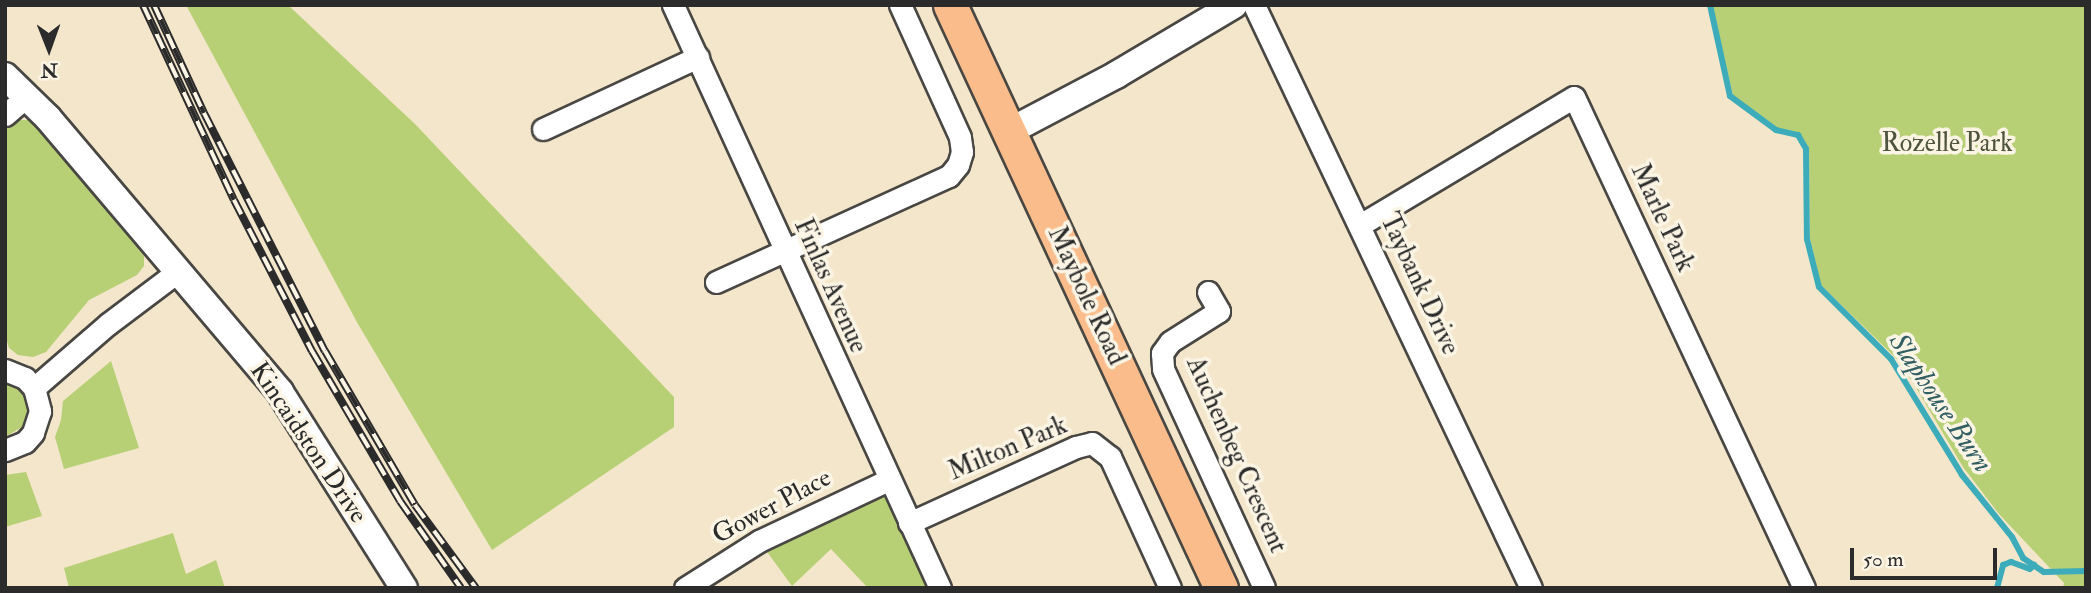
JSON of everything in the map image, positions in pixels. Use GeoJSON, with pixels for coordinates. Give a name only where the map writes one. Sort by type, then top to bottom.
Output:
{"type":"FeatureCollection","features":[{"type":"Feature","properties":{"kind":"main road","name":"Maybole Road"},"geometry":{"type":"LineString","coordinates":[[950,5],[1221,588]]}},
{"type":"Feature","properties":{"kind":"street","name":"Finlas Avenue"},"geometry":{"type":"LineString","coordinates":[[673,5],[784,253],[940,588]]}},
{"type":"Feature","properties":{"kind":"street"},"geometry":{"type":"LineString","coordinates":[[716,282],[949,176],[958,165],[962,152],[960,136],[900,5]]}},
{"type":"Feature","properties":{"kind":"street"},"geometry":{"type":"LineString","coordinates":[[1010,131],[1116,75],[1234,5]]}},
{"type":"Feature","properties":{"kind":"street","name":"Taybank Drive"},"geometry":{"type":"LineString","coordinates":[[1254,5],[1531,588]]}},
{"type":"Feature","properties":{"kind":"street"},"geometry":{"type":"LineString","coordinates":[[543,129],[698,57]]}},
{"type":"Feature","properties":{"kind":"street","name":"Kincaidston Drive"},"geometry":{"type":"LineString","coordinates":[[5,76],[26,96],[280,392],[404,588]]}},
{"type":"Feature","properties":{"kind":"street"},"geometry":{"type":"LineString","coordinates":[[5,115],[26,96]]}},
{"type":"Feature","properties":{"kind":"street","name":"Marle Park"},"geometry":{"type":"LineString","coordinates":[[1360,225],[1574,97],[1804,588]]}},
{"type":"Feature","properties":{"kind":"street"},"geometry":{"type":"LineString","coordinates":[[34,388],[108,324],[177,272]]}},
{"type":"Feature","properties":{"kind":"street","name":"Auchenbeg Crescent"},"geometry":{"type":"LineString","coordinates":[[1208,292],[1219,311],[1170,342],[1162,353],[1163,369],[1264,588]]}},
{"type":"Feature","properties":{"kind":"street"},"geometry":{"type":"LineString","coordinates":[[5,370],[25,378],[39,399],[38,422],[24,442],[5,450]]}},
{"type":"Feature","properties":{"kind":"street","name":"Milton Park"},"geometry":{"type":"LineString","coordinates":[[909,523],[1076,447],[1092,443],[1110,457],[1170,588]]}},
{"type":"Feature","properties":{"kind":"street","name":"Gower Place"},"geometry":{"type":"LineString","coordinates":[[685,588],[759,541],[888,480]]}},
{"type":"Feature","properties":{"kind":"green space"},"geometry":{"type":"Polygon","coordinates":[[[186,5],[288,5],[415,124],[674,397],[674,427],[492,550],[358,324],[186,5]]]}},
{"type":"Feature","properties":{"kind":"green space","name":"Rozelle Park"},"geometry":{"type":"Polygon","coordinates":[[[1712,5],[2086,5],[2086,588],[2063,588],[2064,583],[1999,514],[1963,467],[1902,364],[1821,285],[1810,238],[1809,149],[1799,133],[1776,129],[1733,95],[1712,5]]]}},
{"type":"Feature","properties":{"kind":"green space"},"geometry":{"type":"Polygon","coordinates":[[[18,120],[28,120],[42,128],[144,256],[144,266],[137,275],[89,300],[46,352],[33,357],[18,355],[9,348],[5,334],[5,127],[18,120]]]}},
{"type":"Feature","properties":{"kind":"green space"},"geometry":{"type":"Polygon","coordinates":[[[111,361],[139,448],[64,469],[55,437],[61,420],[63,401],[111,361]]]}},
{"type":"Feature","properties":{"kind":"green space"},"geometry":{"type":"Polygon","coordinates":[[[5,380],[23,390],[29,409],[22,427],[5,437],[5,380]]]}},
{"type":"Feature","properties":{"kind":"green space"},"geometry":{"type":"Polygon","coordinates":[[[26,472],[42,516],[5,527],[5,475],[26,472]]]}},
{"type":"Feature","properties":{"kind":"green space"},"geometry":{"type":"Polygon","coordinates":[[[888,480],[940,588],[868,588],[831,549],[792,586],[759,541],[888,480]]]}},
{"type":"Feature","properties":{"kind":"green space"},"geometry":{"type":"Polygon","coordinates":[[[173,533],[186,574],[216,560],[225,588],[69,588],[64,568],[173,533]]]}},
{"type":"Feature","properties":{"kind":"waterway","name":"Slaphouse Burn"},"geometry":{"type":"LineString","coordinates":[[1710,5],[1730,96],[1776,130],[1798,135],[1806,149],[1807,239],[1819,287],[1891,359],[1962,475],[2012,537],[2023,558],[2044,572],[2086,571]]}},
{"type":"Feature","properties":{"kind":"waterway"},"geometry":{"type":"LineString","coordinates":[[1997,588],[2003,565],[2011,562],[2030,569],[2034,565]]}},
{"type":"Feature","properties":{"kind":"railway"},"geometry":{"type":"LineString","coordinates":[[143,5],[234,200],[312,351],[400,501],[461,588]]}},
{"type":"Feature","properties":{"kind":"railway"},"geometry":{"type":"LineString","coordinates":[[154,5],[204,113],[325,351],[415,505],[476,588]]}}]}
